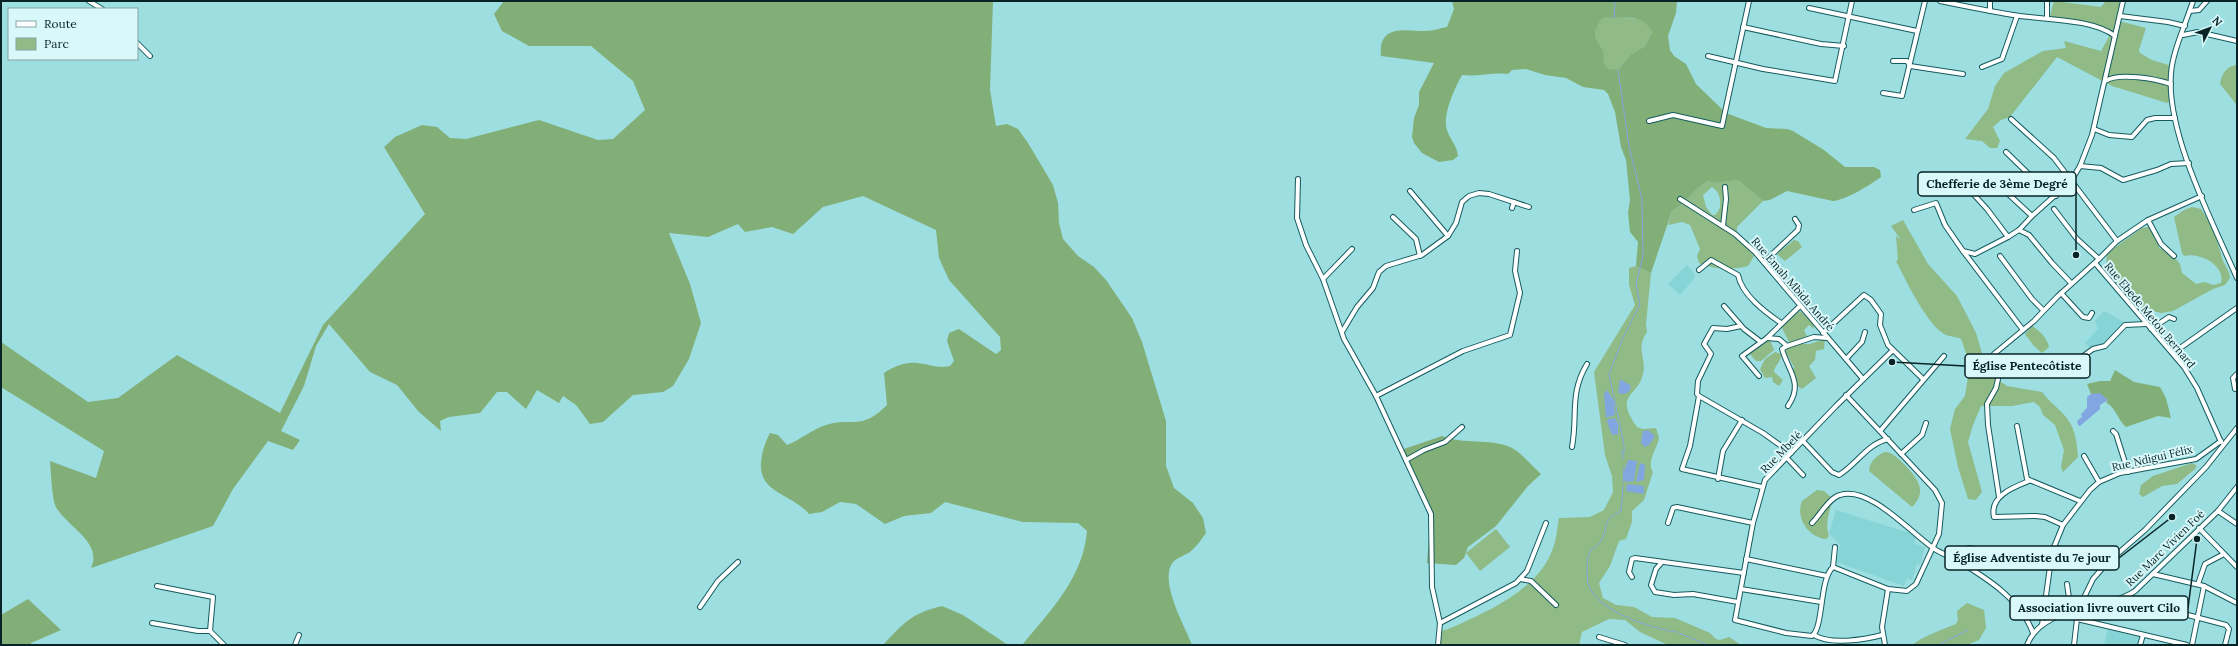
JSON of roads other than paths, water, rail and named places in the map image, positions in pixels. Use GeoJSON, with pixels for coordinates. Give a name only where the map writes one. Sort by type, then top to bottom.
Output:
{"type":"FeatureCollection","features":[{"type":"Feature","properties":{"kind":"street"},"geometry":{"type":"LineString","coordinates":[[89,1],[100,8]]}},
{"type":"Feature","properties":{"kind":"street"},"geometry":{"type":"LineString","coordinates":[[1649,121],[1673,115],[1722,126],[1734,62],[1749,1]]}},
{"type":"Feature","properties":{"kind":"street"},"geometry":{"type":"LineString","coordinates":[[1708,56],[1835,81],[1844,46],[1848,16],[1852,1]]}},
{"type":"Feature","properties":{"kind":"street"},"geometry":{"type":"LineString","coordinates":[[1883,93],[1902,96],[1925,1]]}},
{"type":"Feature","properties":{"kind":"street"},"geometry":{"type":"LineString","coordinates":[[1940,1],[1957,3],[2017,16],[2047,18],[2106,30],[2115,36]]}},
{"type":"Feature","properties":{"kind":"street"},"geometry":{"type":"LineString","coordinates":[[1990,1],[1990,11]]}},
{"type":"Feature","properties":{"kind":"street"},"geometry":{"type":"LineString","coordinates":[[2047,1],[2047,18]]}},
{"type":"Feature","properties":{"kind":"street"},"geometry":{"type":"LineString","coordinates":[[1963,251],[1975,254],[2019,230],[2032,216],[2072,180],[2080,166],[2094,129],[2123,1]]}},
{"type":"Feature","properties":{"kind":"street"},"geometry":{"type":"LineString","coordinates":[[2193,1],[2183,35],[2172,63],[2171,84],[2175,118],[2189,163],[2237,277]]}},
{"type":"Feature","properties":{"kind":"street"},"geometry":{"type":"LineString","coordinates":[[2190,11],[2199,10],[2207,1]]}},
{"type":"Feature","properties":{"kind":"street"},"geometry":{"type":"LineString","coordinates":[[1809,8],[1917,31]]}},
{"type":"Feature","properties":{"kind":"street"},"geometry":{"type":"LineString","coordinates":[[1982,67],[2002,59],[2017,16]]}},
{"type":"Feature","properties":{"kind":"street"},"geometry":{"type":"LineString","coordinates":[[2120,16],[2168,22],[2185,26]]}},
{"type":"Feature","properties":{"kind":"street"},"geometry":{"type":"LineString","coordinates":[[1743,27],[1820,44],[1844,46]]}},
{"type":"Feature","properties":{"kind":"street"},"geometry":{"type":"LineString","coordinates":[[2183,35],[2198,32],[2237,41]]}},
{"type":"Feature","properties":{"kind":"street"},"geometry":{"type":"LineString","coordinates":[[138,44],[150,56]]}},
{"type":"Feature","properties":{"kind":"street"},"geometry":{"type":"LineString","coordinates":[[1893,61],[1907,61],[1910,66],[1963,74]]}},
{"type":"Feature","properties":{"kind":"street"},"geometry":{"type":"LineString","coordinates":[[2105,81],[2111,78],[2129,78],[2171,84]]}},
{"type":"Feature","properties":{"kind":"street"},"geometry":{"type":"LineString","coordinates":[[2094,129],[2109,135],[2132,137],[2147,120],[2155,118],[2175,118]]}},
{"type":"Feature","properties":{"kind":"street"},"geometry":{"type":"LineString","coordinates":[[2011,119],[2046,148],[2072,180],[2117,241]]}},
{"type":"Feature","properties":{"kind":"street"},"geometry":{"type":"LineString","coordinates":[[2006,152],[2042,187],[2056,196]]}},
{"type":"Feature","properties":{"kind":"street"},"geometry":{"type":"LineString","coordinates":[[2080,166],[2101,168],[2123,180],[2157,170],[2171,164],[2189,163]]}},
{"type":"Feature","properties":{"kind":"street"},"geometry":{"type":"LineString","coordinates":[[1982,175],[2005,191],[2032,216]]}},
{"type":"Feature","properties":{"kind":"street"},"geometry":{"type":"LineString","coordinates":[[1298,179],[1297,218],[1306,245],[1323,279],[1342,332],[1354,359],[1376,396],[1430,514],[1432,587],[1440,624],[1438,645]]}},
{"type":"Feature","properties":{"kind":"street"},"geometry":{"type":"LineString","coordinates":[[1966,186],[1987,209],[2008,237]]}},
{"type":"Feature","properties":{"kind":"street"},"geometry":{"type":"LineString","coordinates":[[1723,226],[1726,199],[1725,187]]}},
{"type":"Feature","properties":{"kind":"street"},"geometry":{"type":"LineString","coordinates":[[1410,191],[1448,236]]}},
{"type":"Feature","properties":{"kind":"street"},"geometry":{"type":"LineString","coordinates":[[1342,332],[1355,310],[1373,288],[1379,272],[1382,269],[1420,256],[1448,236],[1456,223],[1462,202],[1469,196],[1479,193],[1489,194],[1527,207],[1525,212]]}},
{"type":"Feature","properties":{"kind":"street"},"geometry":{"type":"LineString","coordinates":[[1999,498],[1988,424],[1987,404],[1996,388],[1998,378],[1994,354],[2023,330],[2060,293],[2095,263],[2117,241],[2148,220],[2202,196]]}},
{"type":"Feature","properties":{"kind":"street","name":"Rue Emah Mbida André"},"geometry":{"type":"LineString","coordinates":[[1680,199],[1735,234],[1764,262],[1863,379]]}},
{"type":"Feature","properties":{"kind":"street"},"geometry":{"type":"LineString","coordinates":[[1512,208],[1514,202]]}},
{"type":"Feature","properties":{"kind":"street"},"geometry":{"type":"LineString","coordinates":[[1914,210],[1936,203],[1945,225],[2023,330]]}},
{"type":"Feature","properties":{"kind":"street"},"geometry":{"type":"LineString","coordinates":[[2054,209],[2074,236],[2099,259]]}},
{"type":"Feature","properties":{"kind":"street"},"geometry":{"type":"LineString","coordinates":[[1393,217],[1416,239],[1420,256]]}},
{"type":"Feature","properties":{"kind":"street"},"geometry":{"type":"LineString","coordinates":[[1764,262],[1798,230],[1799,225],[1794,219]]}},
{"type":"Feature","properties":{"kind":"street"},"geometry":{"type":"LineString","coordinates":[[2148,220],[2161,244],[2174,256]]}},
{"type":"Feature","properties":{"kind":"street"},"geometry":{"type":"LineString","coordinates":[[2019,230],[2029,234],[2071,283]]}},
{"type":"Feature","properties":{"kind":"street"},"geometry":{"type":"LineString","coordinates":[[1323,279],[1352,249]]}},
{"type":"Feature","properties":{"kind":"street"},"geometry":{"type":"LineString","coordinates":[[1376,396],[1463,351],[1510,335],[1520,292],[1515,271],[1517,251]]}},
{"type":"Feature","properties":{"kind":"street"},"geometry":{"type":"LineString","coordinates":[[2000,256],[2043,310]]}},
{"type":"Feature","properties":{"kind":"street"},"geometry":{"type":"LineString","coordinates":[[1699,270],[1711,260],[1738,275],[1740,285],[1766,313],[1781,323]]}},
{"type":"Feature","properties":{"kind":"street","name":"Rue Ebede Metou Bernard"},"geometry":{"type":"LineString","coordinates":[[2095,263],[2150,329],[2173,353],[2197,388],[2222,442]]}},
{"type":"Feature","properties":{"kind":"street"},"geometry":{"type":"LineString","coordinates":[[2060,293],[2082,317],[2089,318],[2092,313]]}},
{"type":"Feature","properties":{"kind":"street"},"geometry":{"type":"LineString","coordinates":[[1823,333],[1864,295],[1871,300],[1881,314],[1880,326],[1892,350],[1923,379]]}},
{"type":"Feature","properties":{"kind":"street"},"geometry":{"type":"LineString","coordinates":[[1724,306],[1741,326],[1761,342]]}},
{"type":"Feature","properties":{"kind":"street"},"geometry":{"type":"LineString","coordinates":[[1759,376],[1742,356],[1766,338],[1800,306]]}},
{"type":"Feature","properties":{"kind":"street"},"geometry":{"type":"LineString","coordinates":[[2173,353],[2237,308]]}},
{"type":"Feature","properties":{"kind":"street"},"geometry":{"type":"LineString","coordinates":[[2150,329],[2169,317],[2174,319]]}},
{"type":"Feature","properties":{"kind":"street"},"geometry":{"type":"LineString","coordinates":[[2082,357],[2093,349],[2106,346],[2125,325],[2146,324]]}},
{"type":"Feature","properties":{"kind":"street"},"geometry":{"type":"LineString","coordinates":[[1741,326],[1727,329],[1713,328],[1704,344],[1711,354],[1698,381],[1698,396],[1690,446],[1682,469],[1718,479],[1762,487]]}},
{"type":"Feature","properties":{"kind":"street"},"geometry":{"type":"LineString","coordinates":[[1846,359],[1862,342],[1865,332]]}},
{"type":"Feature","properties":{"kind":"street"},"geometry":{"type":"LineString","coordinates":[[1788,406],[1796,391],[1793,373],[1782,349],[1814,337],[1828,338]]}},
{"type":"Feature","properties":{"kind":"street"},"geometry":{"type":"LineString","coordinates":[[1766,338],[1779,339],[1788,346]]}},
{"type":"Feature","properties":{"kind":"street","name":"Rue Mbelé"},"geometry":{"type":"LineString","coordinates":[[1814,635],[1809,636],[1786,633],[1735,620],[1752,523],[1762,487],[1772,472],[1846,395],[1892,350]]}},
{"type":"Feature","properties":{"kind":"street"},"geometry":{"type":"LineString","coordinates":[[1880,431],[1944,356]]}},
{"type":"Feature","properties":{"kind":"street"},"geometry":{"type":"LineString","coordinates":[[1572,447],[1576,424],[1573,409],[1579,378],[1587,364]]}},
{"type":"Feature","properties":{"kind":"street"},"geometry":{"type":"LineString","coordinates":[[2235,389],[2232,381],[2233,376],[2237,374]]}},
{"type":"Feature","properties":{"kind":"street"},"geometry":{"type":"LineString","coordinates":[[1833,567],[1888,589],[1900,591],[1912,589],[1916,584],[1939,534],[1942,503],[1935,490],[1846,395]]}},
{"type":"Feature","properties":{"kind":"street"},"geometry":{"type":"LineString","coordinates":[[1698,396],[1742,420],[1791,453]]}},
{"type":"Feature","properties":{"kind":"street"},"geometry":{"type":"LineString","coordinates":[[1718,479],[1723,451],[1742,420]]}},
{"type":"Feature","properties":{"kind":"street"},"geometry":{"type":"LineString","coordinates":[[1901,454],[1922,435],[1926,423]]}},
{"type":"Feature","properties":{"kind":"street"},"geometry":{"type":"LineString","coordinates":[[2017,426],[2025,476],[2029,481],[2080,501]]}},
{"type":"Feature","properties":{"kind":"street"},"geometry":{"type":"LineString","coordinates":[[1406,460],[1424,450],[1444,442],[1462,427]]}},
{"type":"Feature","properties":{"kind":"street"},"geometry":{"type":"LineString","coordinates":[[2074,645],[2078,610],[2093,579],[2107,563],[2145,530],[2206,468],[2222,442],[2237,428]]}},
{"type":"Feature","properties":{"kind":"street"},"geometry":{"type":"LineString","coordinates":[[2113,431],[2116,434],[2128,472]]}},
{"type":"Feature","properties":{"kind":"street"},"geometry":{"type":"LineString","coordinates":[[1803,441],[1832,472],[1839,475],[1849,469],[1872,446],[1888,439]]}},
{"type":"Feature","properties":{"kind":"street","name":"Rue Ndigui Félix"},"geometry":{"type":"LineString","coordinates":[[2042,625],[2052,552],[2063,525],[2080,501],[2099,482],[2128,472],[2191,461],[2200,457],[2222,442]]}},
{"type":"Feature","properties":{"kind":"street"},"geometry":{"type":"LineString","coordinates":[[2084,456],[2099,482]]}},
{"type":"Feature","properties":{"kind":"street"},"geometry":{"type":"LineString","coordinates":[[1786,457],[1803,476]]}},
{"type":"Feature","properties":{"kind":"street"},"geometry":{"type":"LineString","coordinates":[[2029,481],[2009,489],[1999,498],[1993,511],[1996,518],[2035,516],[2045,517],[2063,525]]}},
{"type":"Feature","properties":{"kind":"street"},"geometry":{"type":"LineString","coordinates":[[2218,511],[2237,487]]}},
{"type":"Feature","properties":{"kind":"street"},"geometry":{"type":"LineString","coordinates":[[1812,523],[1833,500],[1840,495],[1861,496],[1885,508],[1933,548],[1956,560],[2005,594],[2023,613],[2033,633],[2027,645]]}},
{"type":"Feature","properties":{"kind":"street"},"geometry":{"type":"LineString","coordinates":[[1668,523],[1673,508],[1677,507],[1752,523]]}},
{"type":"Feature","properties":{"kind":"street","name":"Rue Marc Vivien Foé"},"geometry":{"type":"LineString","coordinates":[[2033,633],[2042,625],[2071,612],[2123,598],[2141,587],[2199,528],[2218,511],[2237,524]]}},
{"type":"Feature","properties":{"kind":"street"},"geometry":{"type":"LineString","coordinates":[[1440,624],[1502,592],[1520,579],[1527,571],[1546,523]]}},
{"type":"Feature","properties":{"kind":"street"},"geometry":{"type":"LineString","coordinates":[[2199,528],[2237,567]]}},
{"type":"Feature","properties":{"kind":"street"},"geometry":{"type":"LineString","coordinates":[[1835,547],[1833,567],[1827,576],[1814,635],[1821,639],[1856,640],[1882,635]]}},
{"type":"Feature","properties":{"kind":"street"},"geometry":{"type":"LineString","coordinates":[[1956,560],[1961,552],[1969,548],[1992,552],[2030,550],[2052,552]]}},
{"type":"Feature","properties":{"kind":"street"},"geometry":{"type":"LineString","coordinates":[[2198,584],[2205,564],[2224,554]]}},
{"type":"Feature","properties":{"kind":"street"},"geometry":{"type":"LineString","coordinates":[[1632,577],[1629,572],[1633,558],[1744,572]]}},
{"type":"Feature","properties":{"kind":"street"},"geometry":{"type":"LineString","coordinates":[[1746,559],[1827,576]]}},
{"type":"Feature","properties":{"kind":"street"},"geometry":{"type":"LineString","coordinates":[[700,607],[718,581],[738,562]]}},
{"type":"Feature","properties":{"kind":"street"},"geometry":{"type":"LineString","coordinates":[[1662,562],[1656,569],[1651,585],[1655,592],[1674,595],[1693,594],[1738,602]]}},
{"type":"Feature","properties":{"kind":"street"},"geometry":{"type":"LineString","coordinates":[[2153,574],[2204,586],[2237,603]]}},
{"type":"Feature","properties":{"kind":"street"},"geometry":{"type":"LineString","coordinates":[[1520,579],[1530,581],[1556,605]]}},
{"type":"Feature","properties":{"kind":"street"},"geometry":{"type":"LineString","coordinates":[[2066,584],[2071,612]]}},
{"type":"Feature","properties":{"kind":"street"},"geometry":{"type":"LineString","coordinates":[[157,586],[214,597],[210,631]]}},
{"type":"Feature","properties":{"kind":"street"},"geometry":{"type":"LineString","coordinates":[[2192,645],[2204,586]]}},
{"type":"Feature","properties":{"kind":"street"},"geometry":{"type":"LineString","coordinates":[[1741,589],[1821,602]]}},
{"type":"Feature","properties":{"kind":"street"},"geometry":{"type":"LineString","coordinates":[[1885,645],[1882,635],[1888,589]]}},
{"type":"Feature","properties":{"kind":"street"},"geometry":{"type":"LineString","coordinates":[[2123,598],[2228,627],[2229,634],[2225,645]]}},
{"type":"Feature","properties":{"kind":"street"},"geometry":{"type":"LineString","coordinates":[[2077,619],[2187,645]]}},
{"type":"Feature","properties":{"kind":"street"},"geometry":{"type":"LineString","coordinates":[[152,623],[198,631],[210,631],[224,645]]}},
{"type":"Feature","properties":{"kind":"street"},"geometry":{"type":"LineString","coordinates":[[295,645],[299,635]]}},
{"type":"Feature","properties":{"kind":"street"},"geometry":{"type":"LineString","coordinates":[[2140,645],[2143,635]]}},
{"type":"Feature","properties":{"kind":"street"},"geometry":{"type":"LineString","coordinates":[[1599,637],[1625,645]]}},
{"type":"Feature","properties":{"kind":"waterway"},"geometry":{"type":"LineString","coordinates":[[1614,18],[1615,1]]}},
{"type":"Feature","properties":{"kind":"waterway"},"geometry":{"type":"LineString","coordinates":[[1618,70],[1629,146],[1642,199],[1643,256],[1636,284],[1640,304],[1623,338],[1609,374],[1624,445],[1624,453],[1622,451],[1623,459]]}},
{"type":"Feature","properties":{"kind":"waterway"},"geometry":{"type":"LineString","coordinates":[[1623,483],[1624,467]]}},
{"type":"Feature","properties":{"kind":"waterway"},"geometry":{"type":"LineString","coordinates":[[1623,486],[1621,511],[1607,522],[1603,537],[1590,553],[1587,569],[1588,585],[1603,604],[1614,611],[1640,623],[1676,632]]}},
{"type":"Feature","properties":{"kind":"waterway"},"geometry":{"type":"LineString","coordinates":[[1938,645],[1968,630]]}},
{"type":"Feature","properties":{"kind":"waterway"},"geometry":{"type":"LineString","coordinates":[[1679,633],[1708,645]]}},
{"type":"Feature","properties":{"kind":"place","name":"Chefferie de 3ème Degré"},"geometry":{"type":"Point","coordinates":[2076,255]}},
{"type":"Feature","properties":{"kind":"place","name":"Église Pentecôtiste"},"geometry":{"type":"Point","coordinates":[1892,362]}},
{"type":"Feature","properties":{"kind":"place","name":"Église Adventiste du 7e jour"},"geometry":{"type":"Point","coordinates":[2172,517]}},
{"type":"Feature","properties":{"kind":"place","name":"Association livre ouvert Cilo"},"geometry":{"type":"Point","coordinates":[2197,539]}}]}
